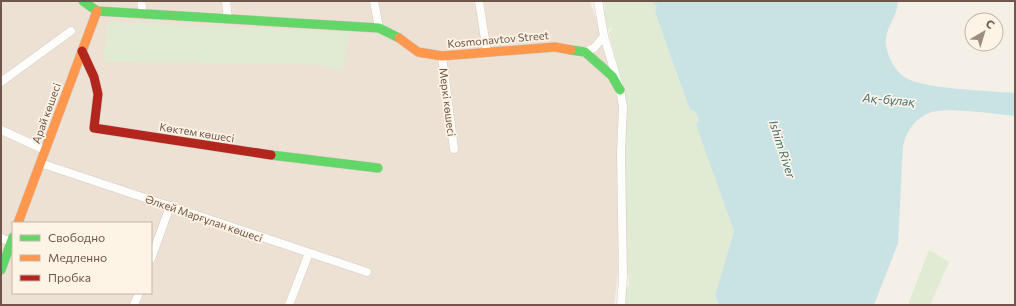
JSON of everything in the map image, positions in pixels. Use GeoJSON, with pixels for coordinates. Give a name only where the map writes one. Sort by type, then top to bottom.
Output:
{"type":"FeatureCollection","features":[{"type":"Feature","properties":{"kind":"street"},"geometry":{"type":"LineString","coordinates":[[83,1],[96,11]]}},
{"type":"Feature","properties":{"kind":"street"},"geometry":{"type":"LineString","coordinates":[[141,1],[143,14]]}},
{"type":"Feature","properties":{"kind":"street"},"geometry":{"type":"LineString","coordinates":[[226,1],[228,19]]}},
{"type":"Feature","properties":{"kind":"street"},"geometry":{"type":"LineString","coordinates":[[374,1],[379,28]]}},
{"type":"Feature","properties":{"kind":"street"},"geometry":{"type":"LineString","coordinates":[[479,1],[487,52]]}},
{"type":"Feature","properties":{"kind":"street"},"geometry":{"type":"LineString","coordinates":[[598,1],[604,36],[620,90],[624,119],[621,152],[623,277],[621,305]]}},
{"type":"Feature","properties":{"kind":"street","name":"Kosmonavtov Street"},"geometry":{"type":"LineString","coordinates":[[96,11],[379,28],[396,36],[418,52],[442,56],[554,47],[586,52]]}},
{"type":"Feature","properties":{"kind":"street","name":"Арай көшесі"},"geometry":{"type":"LineString","coordinates":[[18,222],[96,11]]}},
{"type":"Feature","properties":{"kind":"street"},"geometry":{"type":"LineString","coordinates":[[1,82],[71,31]]}},
{"type":"Feature","properties":{"kind":"street"},"geometry":{"type":"LineString","coordinates":[[604,36],[594,48],[586,52],[612,76],[620,90]]}},
{"type":"Feature","properties":{"kind":"street","name":"Көктем көшесі"},"geometry":{"type":"LineString","coordinates":[[82,51],[94,77],[98,94],[94,128],[268,155],[378,168]]}},
{"type":"Feature","properties":{"kind":"street","name":"Меркі көшесі"},"geometry":{"type":"LineString","coordinates":[[442,56],[454,149]]}},
{"type":"Feature","properties":{"kind":"street"},"geometry":{"type":"LineString","coordinates":[[1,130],[45,150]]}},
{"type":"Feature","properties":{"kind":"street","name":"Әлкей Марғұлан көшесі"},"geometry":{"type":"LineString","coordinates":[[40,163],[367,272]]}},
{"type":"Feature","properties":{"kind":"street"},"geometry":{"type":"LineString","coordinates":[[152,256],[170,206]]}},
{"type":"Feature","properties":{"kind":"street"},"geometry":{"type":"LineString","coordinates":[[1,238],[12,240],[1,270]]}},
{"type":"Feature","properties":{"kind":"street"},"geometry":{"type":"LineString","coordinates":[[289,305],[308,253]]}},
{"type":"Feature","properties":{"kind":"street"},"geometry":{"type":"LineString","coordinates":[[134,305],[139,294]]}},
{"type":"Feature","properties":{"kind":"shaded area"},"geometry":{"type":"Polygon","coordinates":[[[1,1],[590,1],[619,104],[618,271],[614,305],[1,305],[1,1]]]}},
{"type":"Feature","properties":{"kind":"green space"},"geometry":{"type":"Polygon","coordinates":[[[603,1],[652,1],[652,3],[657,7],[655,12],[690,110],[695,111],[699,120],[696,125],[734,231],[715,296],[719,305],[622,305],[624,290],[629,286],[629,275],[625,270],[624,158],[627,108],[625,94],[609,33],[612,30],[611,27],[608,30],[603,1]]]}},
{"type":"Feature","properties":{"kind":"green space"},"geometry":{"type":"Polygon","coordinates":[[[107,22],[349,32],[343,72],[320,65],[104,62],[107,22]]]}},
{"type":"Feature","properties":{"kind":"green space"},"geometry":{"type":"Polygon","coordinates":[[[929,250],[949,262],[930,305],[908,305],[929,250]]]}},
{"type":"Feature","properties":{"kind":"water"},"geometry":{"type":"Polygon","coordinates":[[[652,1],[898,1],[896,12],[887,33],[886,44],[888,54],[898,72],[915,82],[928,85],[958,89],[1015,93],[1015,116],[972,111],[939,111],[926,114],[921,117],[909,130],[903,146],[898,243],[874,305],[719,305],[715,296],[734,231],[696,125],[699,120],[695,111],[690,110],[655,12],[657,7],[652,3],[652,1]]]}},
{"type":"Feature","properties":{"kind":"traffic: fast"},"geometry":{"type":"LineString","coordinates":[[83,1],[97,11],[379,28],[399,38]]}},
{"type":"Feature","properties":{"kind":"traffic: fast"},"geometry":{"type":"LineString","coordinates":[[571,50],[585,52],[612,76],[620,90]]}},
{"type":"Feature","properties":{"kind":"traffic: fast"},"geometry":{"type":"LineString","coordinates":[[271,155],[378,168]]}},
{"type":"Feature","properties":{"kind":"traffic: fast"},"geometry":{"type":"LineString","coordinates":[[1,270],[12,240]]}},
{"type":"Feature","properties":{"kind":"traffic: slow"},"geometry":{"type":"LineString","coordinates":[[18,222],[97,11]]}},
{"type":"Feature","properties":{"kind":"traffic: slow"},"geometry":{"type":"LineString","coordinates":[[399,38],[418,52],[442,56],[555,47],[571,50]]}},
{"type":"Feature","properties":{"kind":"traffic: jam"},"geometry":{"type":"LineString","coordinates":[[82,51],[94,77],[98,94],[94,128],[271,155]]}},
{"type":"Feature","properties":{"kind":"water label","name":"Ақ-бұлақ"},"geometry":{"type":"Point","coordinates":[889,99]}},
{"type":"Feature","properties":{"kind":"water label","name":"Ishim River"},"geometry":{"type":"Point","coordinates":[783,149]}}]}
